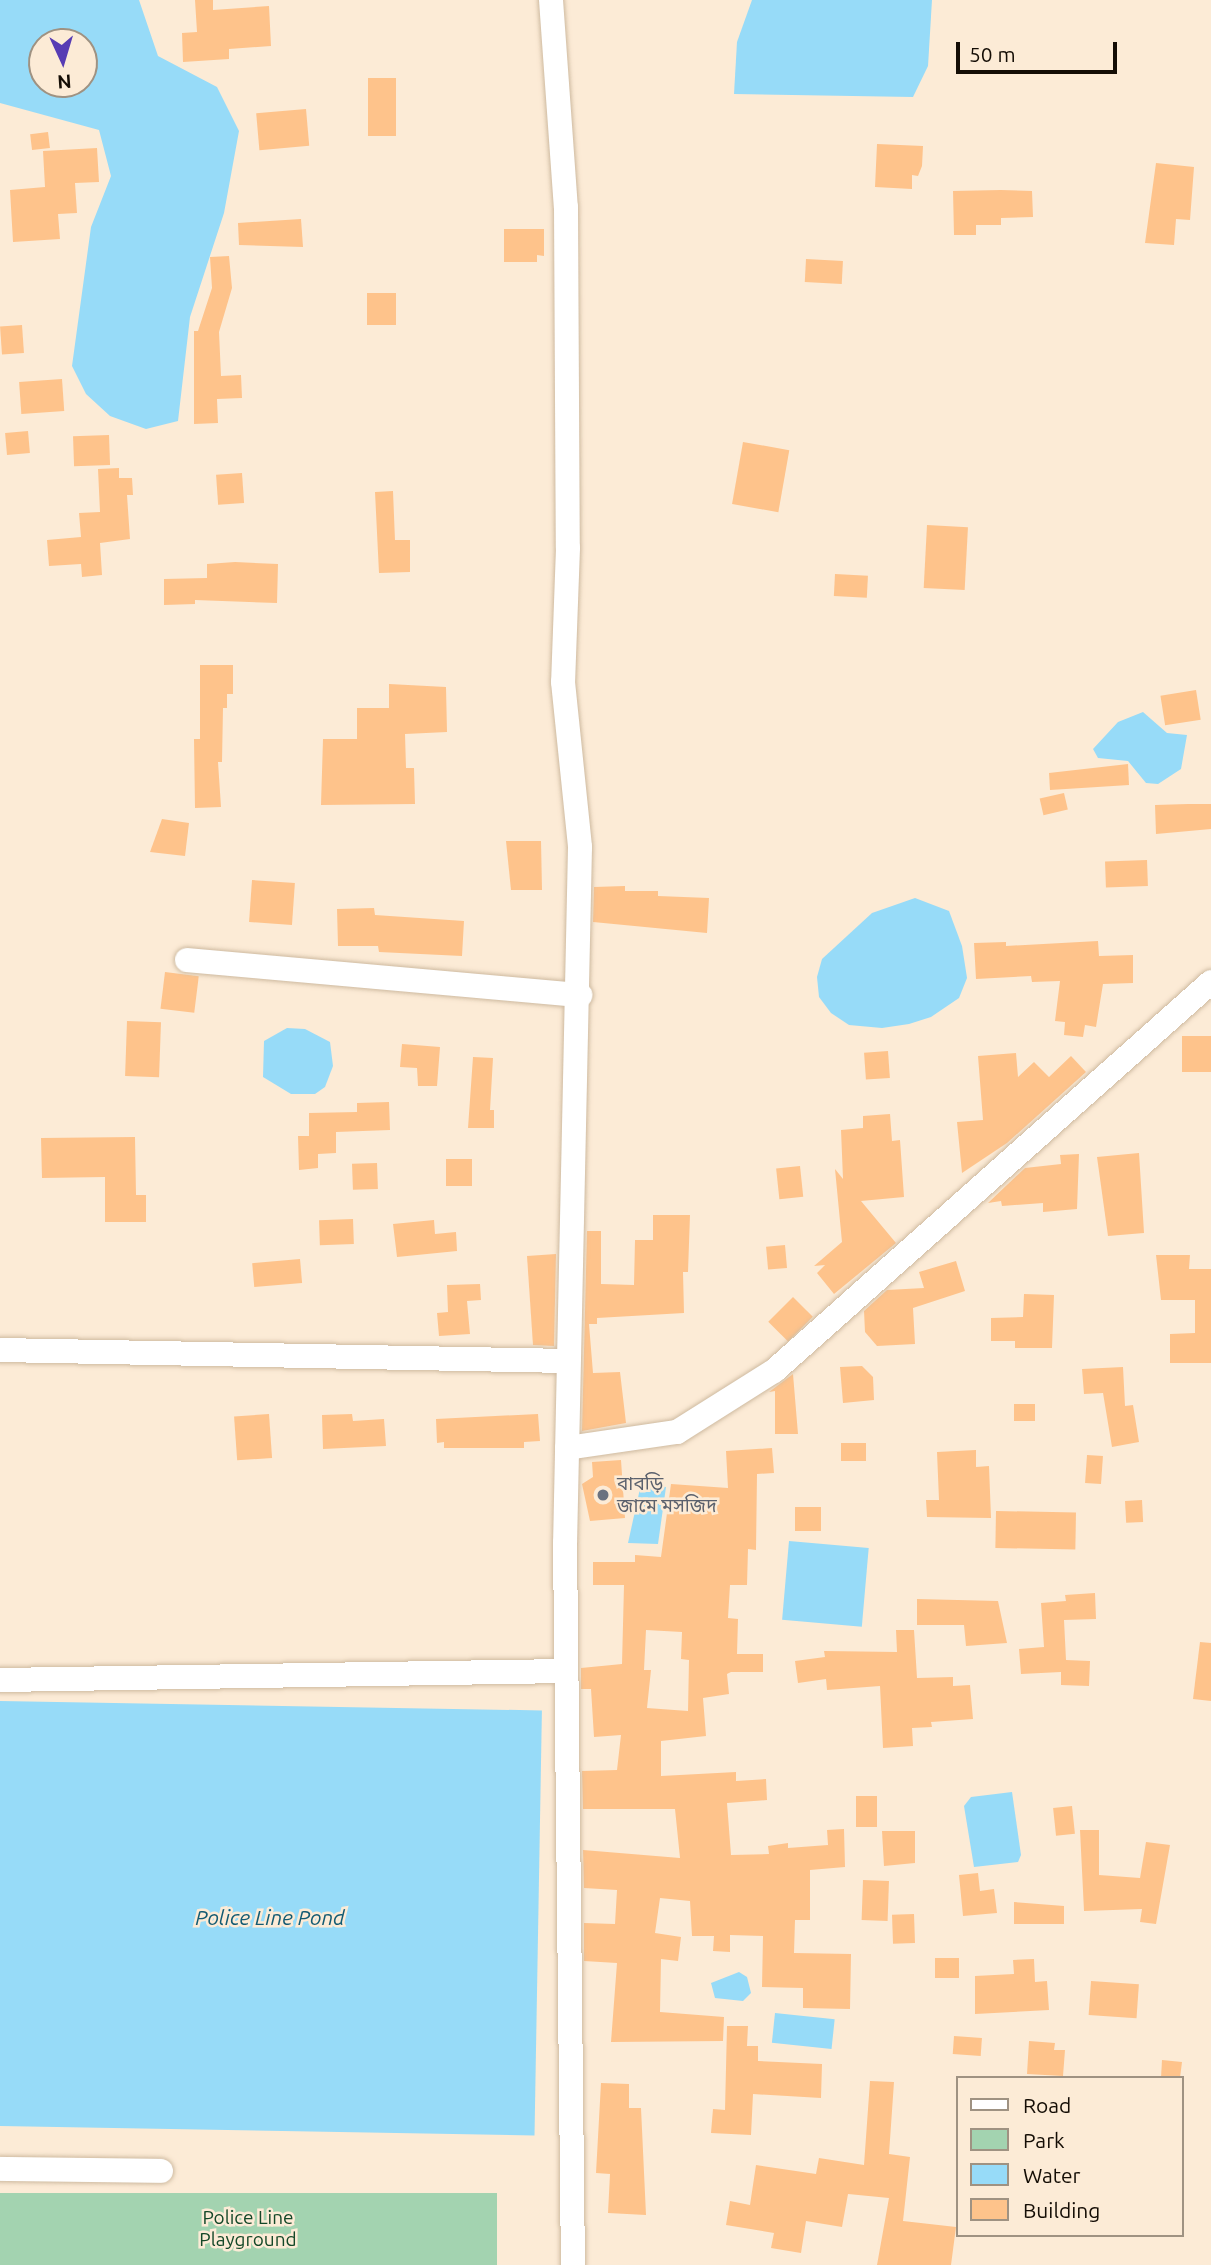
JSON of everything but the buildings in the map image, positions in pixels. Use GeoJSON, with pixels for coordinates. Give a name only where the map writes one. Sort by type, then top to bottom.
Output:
{"type":"FeatureCollection","features":[{"type":"Feature","properties":{"kind":"street"},"geometry":{"type":"LineString","coordinates":[[551,0],[566,207],[568,548],[563,682],[580,847],[580,995],[566,1361],[566,1671],[573,2265]]}},
{"type":"Feature","properties":{"kind":"street"},"geometry":{"type":"LineString","coordinates":[[187,960],[580,995]]}},
{"type":"Feature","properties":{"kind":"street"},"geometry":{"type":"LineString","coordinates":[[567,1448],[677,1432],[774,1371],[1211,982]]}},
{"type":"Feature","properties":{"kind":"street"},"geometry":{"type":"LineString","coordinates":[[0,1350],[566,1361]]}},
{"type":"Feature","properties":{"kind":"street"},"geometry":{"type":"LineString","coordinates":[[0,1680],[566,1671]]}},
{"type":"Feature","properties":{"kind":"street"},"geometry":{"type":"LineString","coordinates":[[0,2169],[161,2171]]}},
{"type":"Feature","properties":{"kind":"green space","name":"Police Line Playground"},"geometry":{"type":"Polygon","coordinates":[[[0,2193],[497,2193],[497,2265],[0,2265],[0,2193]]]}},
{"type":"Feature","properties":{"kind":"water"},"geometry":{"type":"Polygon","coordinates":[[[0,0],[139,0],[158,56],[217,87],[239,131],[224,213],[190,317],[178,421],[146,429],[110,416],[86,394],[72,366],[91,227],[111,176],[99,130],[0,103],[0,0]]]}},
{"type":"Feature","properties":{"kind":"water"},"geometry":{"type":"Polygon","coordinates":[[[752,0],[932,0],[928,66],[913,97],[734,94],[737,42],[752,0]]]}},
{"type":"Feature","properties":{"kind":"water"},"geometry":{"type":"Polygon","coordinates":[[[1143,712],[1167,733],[1187,735],[1181,769],[1158,784],[1146,783],[1128,761],[1098,758],[1093,749],[1118,722],[1143,712]]]}},
{"type":"Feature","properties":{"kind":"water"},"geometry":{"type":"Polygon","coordinates":[[[915,898],[949,911],[962,946],[967,978],[959,998],[931,1017],[909,1024],[882,1028],[849,1025],[831,1013],[819,997],[817,977],[822,959],[872,913],[915,898]]]}},
{"type":"Feature","properties":{"kind":"water"},"geometry":{"type":"Polygon","coordinates":[[[287,1028],[305,1029],[330,1042],[333,1066],[325,1087],[315,1094],[291,1094],[263,1077],[264,1041],[287,1028]]]}},
{"type":"Feature","properties":{"kind":"water"},"geometry":{"type":"Polygon","coordinates":[[[641,1484],[666,1487],[658,1544],[628,1543],[641,1484]]]}},
{"type":"Feature","properties":{"kind":"water"},"geometry":{"type":"Polygon","coordinates":[[[789,1541],[869,1548],[862,1627],[782,1620],[789,1541]]]}},
{"type":"Feature","properties":{"kind":"water","name":"Police Line Pond"},"geometry":{"type":"Polygon","coordinates":[[[0,1701],[542,1710],[535,2135],[0,2126],[0,1701]]]}},
{"type":"Feature","properties":{"kind":"water"},"geometry":{"type":"Polygon","coordinates":[[[1012,1792],[1021,1855],[1018,1862],[974,1867],[964,1806],[971,1797],[1012,1792]]]}},
{"type":"Feature","properties":{"kind":"water"},"geometry":{"type":"Polygon","coordinates":[[[739,1972],[747,1977],[751,1993],[743,2001],[715,1998],[711,1983],[739,1972]]]}},
{"type":"Feature","properties":{"kind":"water"},"geometry":{"type":"Polygon","coordinates":[[[775,2013],[835,2019],[832,2049],[772,2043],[775,2013]]]}},
{"type":"Feature","properties":{"kind":"place","name":"বাবড়ি জামে মসজিদ"},"geometry":{"type":"Point","coordinates":[603,1495]}}]}
